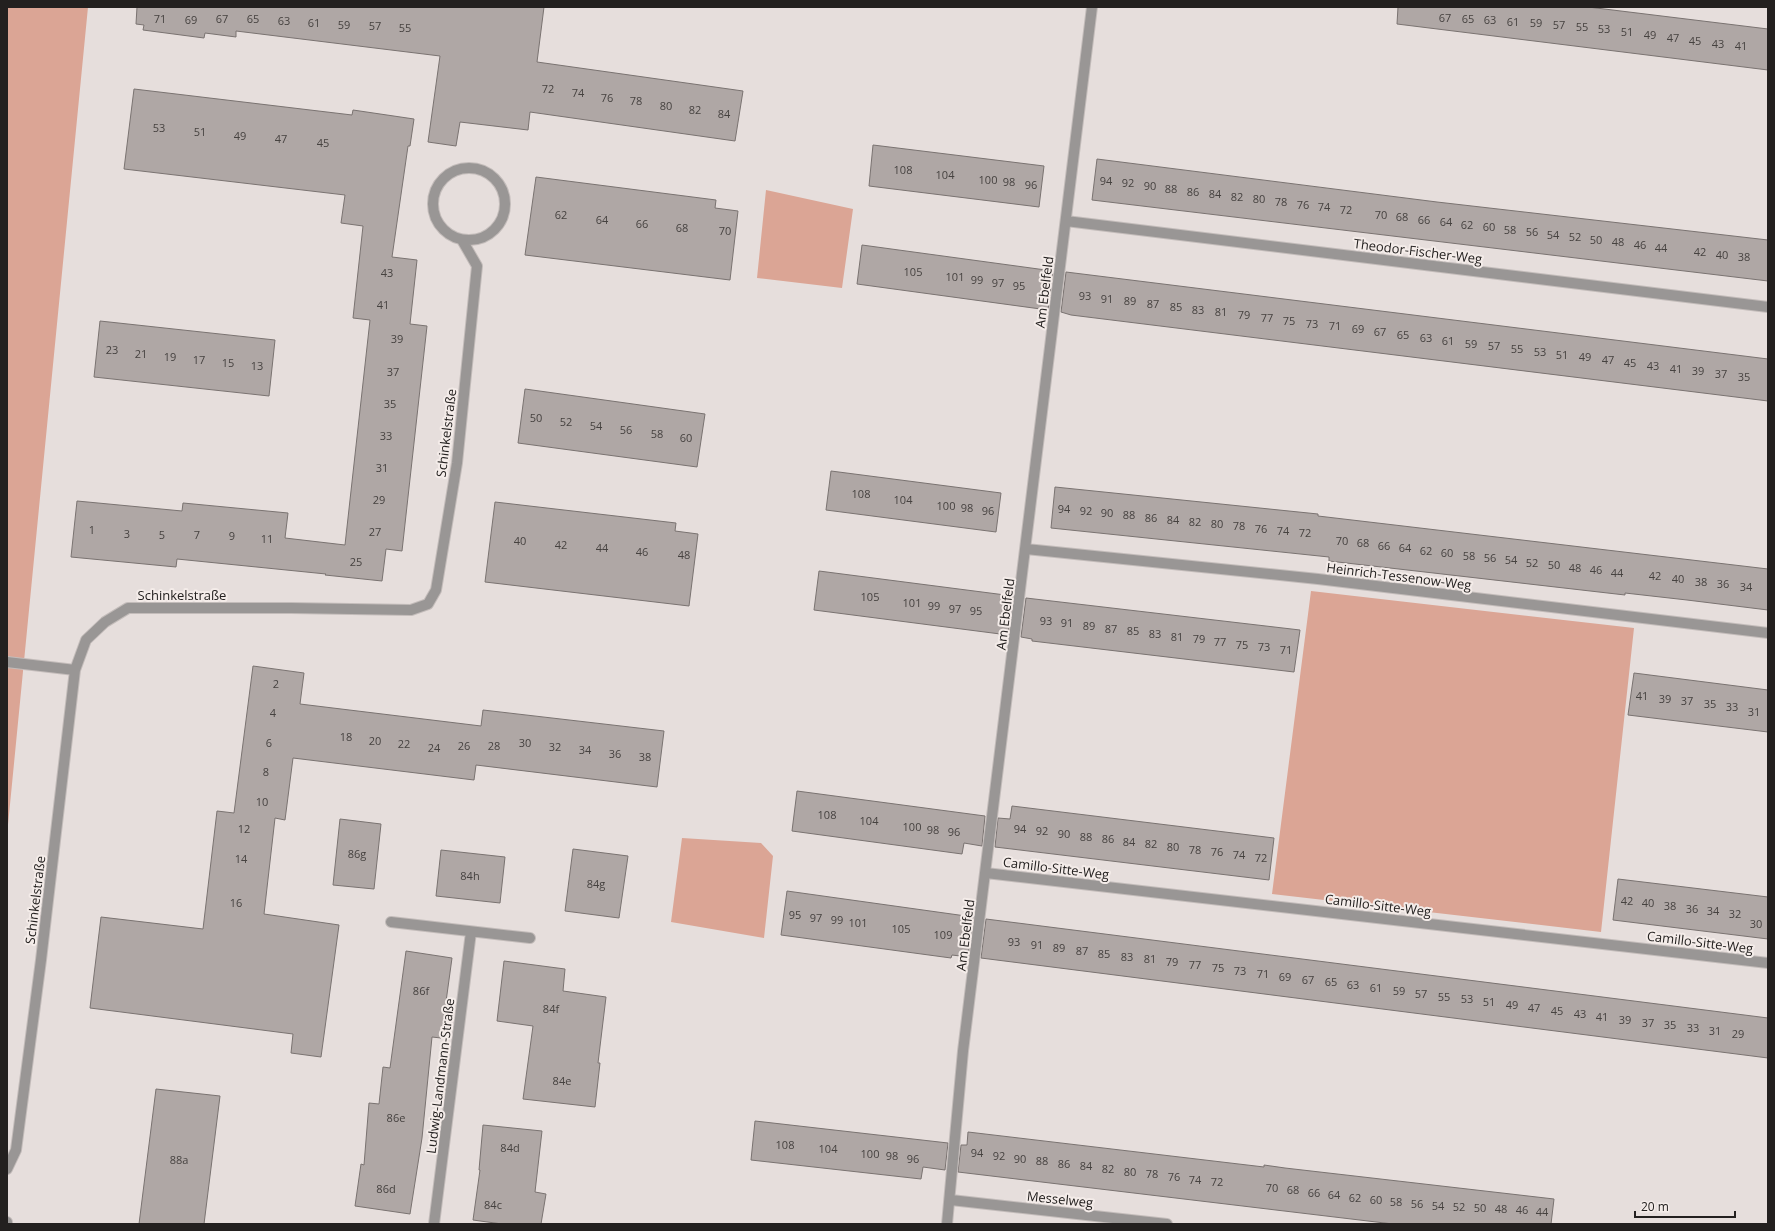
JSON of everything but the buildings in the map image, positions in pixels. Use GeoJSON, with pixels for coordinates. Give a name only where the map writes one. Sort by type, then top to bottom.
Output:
{"type":"FeatureCollection","features":[{"type":"Feature","properties":{"kind":"street","name":"Am Ebelfeld"},"geometry":{"type":"LineString","coordinates":[[947,1224],[951,1200],[963,1051],[1092,7]]}},
{"type":"Feature","properties":{"kind":"street","name":"Schinkelstraße"},"geometry":{"type":"LineString","coordinates":[[7,1169],[16,1150],[42,952],[75,670],[86,640],[105,622],[128,608],[411,610],[428,604],[436,590],[457,463],[477,266],[462,240],[439,226],[433,208],[436,190],[448,175],[461,169],[475,168],[494,177],[504,193],[505,212],[496,229],[481,239],[462,240]]}},
{"type":"Feature","properties":{"kind":"street","name":"Theodor-Fischer-Weg"},"geometry":{"type":"LineString","coordinates":[[1066,221],[1768,306]]}},
{"type":"Feature","properties":{"kind":"street","name":"Heinrich-Tessenow-Weg"},"geometry":{"type":"LineString","coordinates":[[1026,549],[1318,579],[1768,633]]}},
{"type":"Feature","properties":{"kind":"street"},"geometry":{"type":"LineString","coordinates":[[7,662],[75,670]]}},
{"type":"Feature","properties":{"kind":"street","name":"Camillo-Sitte-Weg"},"geometry":{"type":"LineString","coordinates":[[986,873],[1768,963]]}},
{"type":"Feature","properties":{"kind":"street"},"geometry":{"type":"LineString","coordinates":[[391,922],[530,938]]}},
{"type":"Feature","properties":{"kind":"street","name":"Ludwig-Landmann-Straße"},"geometry":{"type":"LineString","coordinates":[[434,1224],[471,932]]}},
{"type":"Feature","properties":{"kind":"street","name":"Messelweg"},"geometry":{"type":"LineString","coordinates":[[951,1200],[1167,1224]]}},
{"type":"Feature","properties":{"kind":"shaded area"},"geometry":{"type":"Polygon","coordinates":[[[7,7],[88,7],[7,835],[7,7]]]}},
{"type":"Feature","properties":{"kind":"shaded area"},"geometry":{"type":"Polygon","coordinates":[[[766,190],[853,209],[842,288],[757,278],[766,190]]]}},
{"type":"Feature","properties":{"kind":"shaded area"},"geometry":{"type":"Polygon","coordinates":[[[1311,591],[1634,628],[1601,932],[1272,894],[1311,591]]]}},
{"type":"Feature","properties":{"kind":"shaded area"},"geometry":{"type":"Polygon","coordinates":[[[682,838],[761,843],[773,856],[764,938],[671,922],[682,838]]]}}]}
